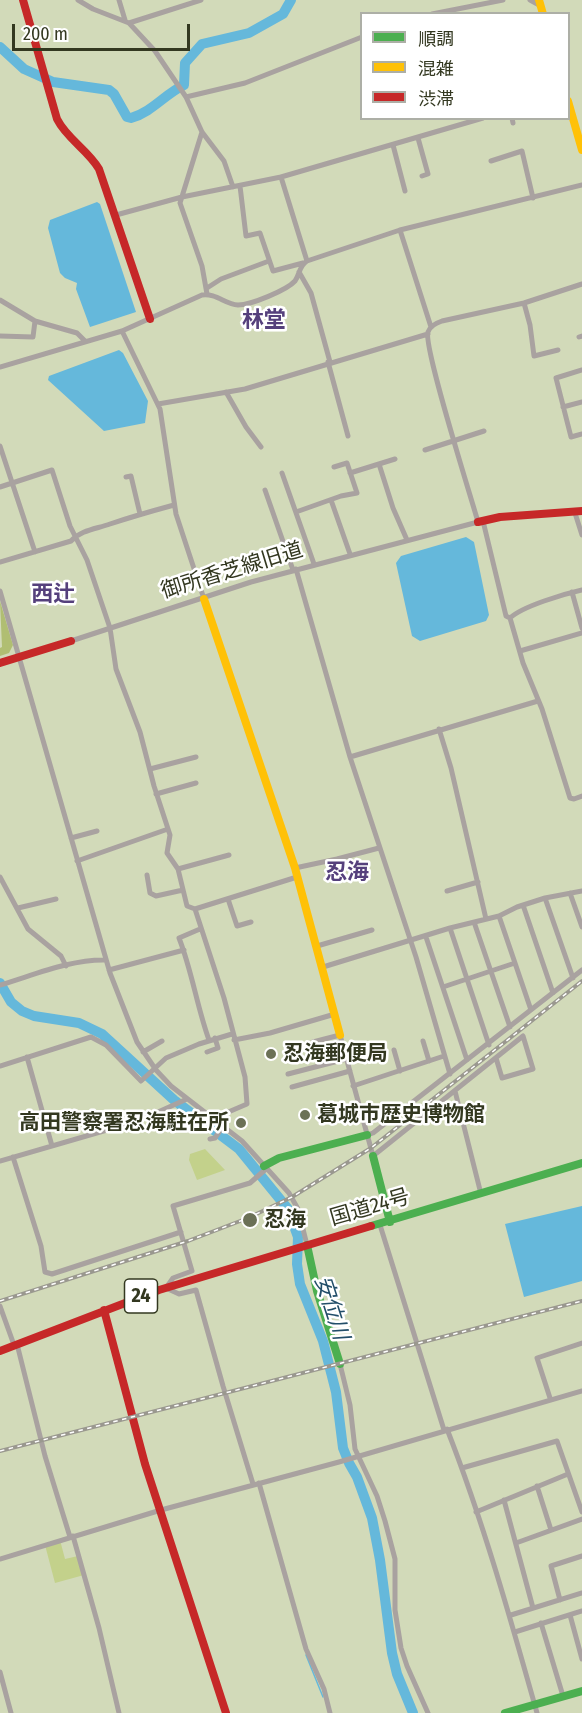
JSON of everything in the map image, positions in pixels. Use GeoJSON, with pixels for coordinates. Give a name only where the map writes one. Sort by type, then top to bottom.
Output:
{"type":"FeatureCollection","features":[{"type":"Feature","properties":{"kind":"main road"},"geometry":{"type":"LineString","coordinates":[[23,0],[44,79],[60,127],[64,134],[88,153],[96,164],[116,215],[150,319]]}},
{"type":"Feature","properties":{"kind":"main road"},"geometry":{"type":"LineString","coordinates":[[570,108],[582,150]]}},
{"type":"Feature","properties":{"kind":"main road"},"geometry":{"type":"LineString","coordinates":[[480,522],[509,516],[578,512]]}},
{"type":"Feature","properties":{"kind":"main road"},"geometry":{"type":"LineString","coordinates":[[204,599],[295,868],[340,1035]]}},
{"type":"Feature","properties":{"kind":"main road","name":"御所香芝線旧道"},"geometry":{"type":"LineString","coordinates":[[0,663],[71,641]]}},
{"type":"Feature","properties":{"kind":"main road"},"geometry":{"type":"LineString","coordinates":[[265,1168],[279,1158],[367,1135]]}},
{"type":"Feature","properties":{"kind":"main road"},"geometry":{"type":"LineString","coordinates":[[373,1156],[390,1222]]}},
{"type":"Feature","properties":{"kind":"main road","name":"国道24号"},"geometry":{"type":"LineString","coordinates":[[0,1350],[166,1288],[582,1163]]}},
{"type":"Feature","properties":{"kind":"main road"},"geometry":{"type":"LineString","coordinates":[[305,1246],[314,1287],[340,1364]]}},
{"type":"Feature","properties":{"kind":"main road"},"geometry":{"type":"LineString","coordinates":[[104,1310],[145,1464],[226,1713]]}},
{"type":"Feature","properties":{"kind":"main road"},"geometry":{"type":"LineString","coordinates":[[505,1713],[536,1709],[563,1696],[582,1691]]}},
{"type":"Feature","properties":{"kind":"street"},"geometry":{"type":"LineString","coordinates":[[78,0],[93,9],[127,21],[201,0]]}},
{"type":"Feature","properties":{"kind":"street"},"geometry":{"type":"LineString","coordinates":[[119,0],[127,21],[155,51],[182,90],[202,132],[224,161],[236,187],[246,236],[260,233],[273,271],[400,230],[582,185]]}},
{"type":"Feature","properties":{"kind":"street"},"geometry":{"type":"LineString","coordinates":[[454,11],[503,0]]}},
{"type":"Feature","properties":{"kind":"street"},"geometry":{"type":"LineString","coordinates":[[530,0],[541,6]]}},
{"type":"Feature","properties":{"kind":"street"},"geometry":{"type":"LineString","coordinates":[[186,97],[245,83],[360,38]]}},
{"type":"Feature","properties":{"kind":"street"},"geometry":{"type":"LineString","coordinates":[[116,215],[182,197],[281,177],[418,138],[468,121]]}},
{"type":"Feature","properties":{"kind":"street"},"geometry":{"type":"LineString","coordinates":[[202,132],[180,203],[199,257],[207,291]]}},
{"type":"Feature","properties":{"kind":"street"},"geometry":{"type":"LineString","coordinates":[[418,138],[428,174],[422,176]]}},
{"type":"Feature","properties":{"kind":"street"},"geometry":{"type":"LineString","coordinates":[[393,145],[405,191]]}},
{"type":"Feature","properties":{"kind":"street"},"geometry":{"type":"LineString","coordinates":[[490,160],[522,152],[533,198]]}},
{"type":"Feature","properties":{"kind":"street"},"geometry":{"type":"LineString","coordinates":[[207,291],[233,304],[248,304],[289,285],[296,279],[305,262],[281,177]]}},
{"type":"Feature","properties":{"kind":"street"},"geometry":{"type":"LineString","coordinates":[[400,230],[431,327]]}},
{"type":"Feature","properties":{"kind":"street"},"geometry":{"type":"LineString","coordinates":[[0,367],[122,331],[197,297],[221,279],[269,261]]}},
{"type":"Feature","properties":{"kind":"street"},"geometry":{"type":"LineString","coordinates":[[299,272],[311,293],[348,436]]}},
{"type":"Feature","properties":{"kind":"street"},"geometry":{"type":"LineString","coordinates":[[582,284],[524,303],[442,321],[431,327],[428,334],[434,368],[506,616],[510,618],[570,798],[582,796]]}},
{"type":"Feature","properties":{"kind":"street"},"geometry":{"type":"LineString","coordinates":[[0,300],[35,321],[77,333],[85,341]]}},
{"type":"Feature","properties":{"kind":"street"},"geometry":{"type":"LineString","coordinates":[[524,303],[530,325],[534,356],[558,350]]}},
{"type":"Feature","properties":{"kind":"street"},"geometry":{"type":"LineString","coordinates":[[0,336],[33,337],[35,321]]}},
{"type":"Feature","properties":{"kind":"street"},"geometry":{"type":"LineString","coordinates":[[122,331],[158,404],[174,505],[204,599]]}},
{"type":"Feature","properties":{"kind":"street"},"geometry":{"type":"LineString","coordinates":[[158,404],[253,386],[428,334]]}},
{"type":"Feature","properties":{"kind":"street"},"geometry":{"type":"LineString","coordinates":[[582,370],[556,378],[571,437],[582,434]]}},
{"type":"Feature","properties":{"kind":"street"},"geometry":{"type":"LineString","coordinates":[[226,392],[246,427],[261,447]]}},
{"type":"Feature","properties":{"kind":"street"},"geometry":{"type":"LineString","coordinates":[[563,407],[582,402]]}},
{"type":"Feature","properties":{"kind":"street"},"geometry":{"type":"LineString","coordinates":[[425,450],[484,431]]}},
{"type":"Feature","properties":{"kind":"street"},"geometry":{"type":"LineString","coordinates":[[0,446],[35,552]]}},
{"type":"Feature","properties":{"kind":"street"},"geometry":{"type":"LineString","coordinates":[[350,473],[395,459]]}},
{"type":"Feature","properties":{"kind":"street"},"geometry":{"type":"LineString","coordinates":[[296,512],[357,493],[347,463],[334,467]]}},
{"type":"Feature","properties":{"kind":"street"},"geometry":{"type":"LineString","coordinates":[[379,464],[393,508],[407,540]]}},
{"type":"Feature","properties":{"kind":"street"},"geometry":{"type":"LineString","coordinates":[[0,488],[52,470],[74,537],[87,561],[110,628],[116,669],[140,732],[156,794],[168,829],[170,840],[167,853],[178,869],[187,906],[195,909],[297,877]]}},
{"type":"Feature","properties":{"kind":"street"},"geometry":{"type":"LineString","coordinates":[[282,473],[314,564]]}},
{"type":"Feature","properties":{"kind":"street"},"geometry":{"type":"LineString","coordinates":[[126,477],[131,476],[140,514]]}},
{"type":"Feature","properties":{"kind":"street"},"geometry":{"type":"LineString","coordinates":[[265,490],[295,569],[350,757],[411,942],[450,1074]]}},
{"type":"Feature","properties":{"kind":"street"},"geometry":{"type":"LineString","coordinates":[[332,500],[350,554]]}},
{"type":"Feature","properties":{"kind":"street"},"geometry":{"type":"LineString","coordinates":[[0,562],[71,541],[78,534],[174,505]]}},
{"type":"Feature","properties":{"kind":"street"},"geometry":{"type":"LineString","coordinates":[[578,512],[582,535]]}},
{"type":"Feature","properties":{"kind":"street","name":"御所香芝線旧道"},"geometry":{"type":"LineString","coordinates":[[71,641],[295,569],[480,522]]}},
{"type":"Feature","properties":{"kind":"street"},"geometry":{"type":"LineString","coordinates":[[510,618],[515,614],[582,590]]}},
{"type":"Feature","properties":{"kind":"street"},"geometry":{"type":"LineString","coordinates":[[0,591],[106,960],[131,1029],[153,1069],[185,1100],[215,1120],[250,1149],[289,1193],[296,1204],[304,1226],[305,1246]]}},
{"type":"Feature","properties":{"kind":"street"},"geometry":{"type":"LineString","coordinates":[[572,592],[582,627]]}},
{"type":"Feature","properties":{"kind":"street"},"geometry":{"type":"LineString","coordinates":[[520,651],[582,633]]}},
{"type":"Feature","properties":{"kind":"street"},"geometry":{"type":"LineString","coordinates":[[350,757],[538,701]]}},
{"type":"Feature","properties":{"kind":"street"},"geometry":{"type":"LineString","coordinates":[[439,729],[451,768],[486,919]]}},
{"type":"Feature","properties":{"kind":"street"},"geometry":{"type":"LineString","coordinates":[[150,769],[196,757]]}},
{"type":"Feature","properties":{"kind":"street"},"geometry":{"type":"LineString","coordinates":[[156,794],[196,783]]}},
{"type":"Feature","properties":{"kind":"street"},"geometry":{"type":"LineString","coordinates":[[77,861],[168,829]]}},
{"type":"Feature","properties":{"kind":"street"},"geometry":{"type":"LineString","coordinates":[[71,838],[98,831]]}},
{"type":"Feature","properties":{"kind":"street"},"geometry":{"type":"LineString","coordinates":[[295,868],[379,848]]}},
{"type":"Feature","properties":{"kind":"street"},"geometry":{"type":"LineString","coordinates":[[178,869],[229,855]]}},
{"type":"Feature","properties":{"kind":"street"},"geometry":{"type":"LineString","coordinates":[[147,874],[150,893],[156,896],[183,890]]}},
{"type":"Feature","properties":{"kind":"street"},"geometry":{"type":"LineString","coordinates":[[0,877],[28,929],[62,956],[66,966]]}},
{"type":"Feature","properties":{"kind":"street"},"geometry":{"type":"LineString","coordinates":[[447,891],[478,882]]}},
{"type":"Feature","properties":{"kind":"street"},"geometry":{"type":"LineString","coordinates":[[323,967],[411,942],[450,928],[499,916],[545,898],[582,891]]}},
{"type":"Feature","properties":{"kind":"street"},"geometry":{"type":"LineString","coordinates":[[570,893],[582,927]]}},
{"type":"Feature","properties":{"kind":"street"},"geometry":{"type":"LineString","coordinates":[[545,898],[573,978]]}},
{"type":"Feature","properties":{"kind":"street"},"geometry":{"type":"LineString","coordinates":[[18,908],[56,899]]}},
{"type":"Feature","properties":{"kind":"street"},"geometry":{"type":"LineString","coordinates":[[228,899],[237,926],[250,922]]}},
{"type":"Feature","properties":{"kind":"street"},"geometry":{"type":"LineString","coordinates":[[523,905],[552,993]]}},
{"type":"Feature","properties":{"kind":"street"},"geometry":{"type":"LineString","coordinates":[[195,909],[224,998],[245,1077],[247,1104],[215,1120]]}},
{"type":"Feature","properties":{"kind":"street"},"geometry":{"type":"LineString","coordinates":[[499,916],[531,1010]]}},
{"type":"Feature","properties":{"kind":"street"},"geometry":{"type":"LineString","coordinates":[[474,922],[510,1027]]}},
{"type":"Feature","properties":{"kind":"street"},"geometry":{"type":"LineString","coordinates":[[200,928],[179,938],[212,1039],[218,1048],[207,1052]]}},
{"type":"Feature","properties":{"kind":"street"},"geometry":{"type":"LineString","coordinates":[[450,928],[489,1045]]}},
{"type":"Feature","properties":{"kind":"street"},"geometry":{"type":"LineString","coordinates":[[317,946],[372,930]]}},
{"type":"Feature","properties":{"kind":"street"},"geometry":{"type":"LineString","coordinates":[[426,937],[467,1060]]}},
{"type":"Feature","properties":{"kind":"street"},"geometry":{"type":"LineString","coordinates":[[109,970],[184,950]]}},
{"type":"Feature","properties":{"kind":"street"},"geometry":{"type":"LineString","coordinates":[[0,985],[66,966],[106,960]]}},
{"type":"Feature","properties":{"kind":"street"},"geometry":{"type":"LineString","coordinates":[[443,987],[515,963]]}},
{"type":"Feature","properties":{"kind":"street"},"geometry":{"type":"LineString","coordinates":[[367,1135],[374,1133],[489,1045],[582,970]]}},
{"type":"Feature","properties":{"kind":"street"},"geometry":{"type":"LineString","coordinates":[[0,1066],[91,1037],[106,1046],[141,1081],[174,1054],[212,1039],[270,1032],[335,1014]]}},
{"type":"Feature","properties":{"kind":"street"},"geometry":{"type":"LineString","coordinates":[[313,1042],[340,1035],[373,1156],[523,1036],[532,1069],[502,1078],[496,1058]]}},
{"type":"Feature","properties":{"kind":"street"},"geometry":{"type":"LineString","coordinates":[[143,1052],[162,1041]]}},
{"type":"Feature","properties":{"kind":"street"},"geometry":{"type":"LineString","coordinates":[[423,1041],[429,1061]]}},
{"type":"Feature","properties":{"kind":"street"},"geometry":{"type":"LineString","coordinates":[[394,1050],[400,1071]]}},
{"type":"Feature","properties":{"kind":"street"},"geometry":{"type":"LineString","coordinates":[[354,1086],[444,1056]]}},
{"type":"Feature","properties":{"kind":"street"},"geometry":{"type":"LineString","coordinates":[[27,1057],[52,1146]]}},
{"type":"Feature","properties":{"kind":"street"},"geometry":{"type":"LineString","coordinates":[[288,1074],[346,1059]]}},
{"type":"Feature","properties":{"kind":"street"},"geometry":{"type":"LineString","coordinates":[[296,1088],[317,1076],[350,1071]]}},
{"type":"Feature","properties":{"kind":"street"},"geometry":{"type":"LineString","coordinates":[[455,1091],[480,1194]]}},
{"type":"Feature","properties":{"kind":"street"},"geometry":{"type":"LineString","coordinates":[[0,1161],[138,1120],[185,1100]]}},
{"type":"Feature","properties":{"kind":"street"},"geometry":{"type":"LineString","coordinates":[[213,1138],[222,1127]]}},
{"type":"Feature","properties":{"kind":"street"},"geometry":{"type":"LineString","coordinates":[[13,1157],[41,1246],[45,1272],[52,1274],[182,1232]]}},
{"type":"Feature","properties":{"kind":"street"},"geometry":{"type":"LineString","coordinates":[[265,1168],[250,1184],[173,1206],[192,1271],[173,1278],[166,1288],[179,1294],[196,1290],[223,1386],[256,1483],[306,1649],[324,1689],[330,1713]]}},
{"type":"Feature","properties":{"kind":"street"},"geometry":{"type":"LineString","coordinates":[[380,1225],[445,1429],[462,1468],[511,1615],[536,1709]]}},
{"type":"Feature","properties":{"kind":"street"},"geometry":{"type":"LineString","coordinates":[[0,1306],[15,1345],[45,1456],[99,1628],[119,1713]]}},
{"type":"Feature","properties":{"kind":"street"},"geometry":{"type":"LineString","coordinates":[[550,1398],[537,1358],[582,1343]]}},
{"type":"Feature","properties":{"kind":"street"},"geometry":{"type":"LineString","coordinates":[[340,1364],[350,1405],[356,1456],[377,1496],[394,1559],[395,1610],[402,1648],[407,1666],[428,1713]]}},
{"type":"Feature","properties":{"kind":"street"},"geometry":{"type":"LineString","coordinates":[[0,1559],[161,1510],[339,1462],[550,1398],[582,1391]]}},
{"type":"Feature","properties":{"kind":"street"},"geometry":{"type":"LineString","coordinates":[[462,1468],[557,1441],[582,1512]]}},
{"type":"Feature","properties":{"kind":"street"},"geometry":{"type":"LineString","coordinates":[[476,1512],[568,1474]]}},
{"type":"Feature","properties":{"kind":"street"},"geometry":{"type":"LineString","coordinates":[[537,1486],[551,1530]]}},
{"type":"Feature","properties":{"kind":"street"},"geometry":{"type":"LineString","coordinates":[[504,1500],[533,1608]]}},
{"type":"Feature","properties":{"kind":"street"},"geometry":{"type":"LineString","coordinates":[[516,1543],[582,1519]]}},
{"type":"Feature","properties":{"kind":"street"},"geometry":{"type":"LineString","coordinates":[[561,1600],[551,1566],[582,1556]]}},
{"type":"Feature","properties":{"kind":"street"},"geometry":{"type":"LineString","coordinates":[[511,1615],[582,1593]]}},
{"type":"Feature","properties":{"kind":"street"},"geometry":{"type":"LineString","coordinates":[[515,1632],[582,1611]]}},
{"type":"Feature","properties":{"kind":"street"},"geometry":{"type":"LineString","coordinates":[[570,1615],[582,1659]]}},
{"type":"Feature","properties":{"kind":"street"},"geometry":{"type":"LineString","coordinates":[[541,1623],[563,1696]]}},
{"type":"Feature","properties":{"kind":"street"},"geometry":{"type":"LineString","coordinates":[[0,1672],[11,1713]]}},
{"type":"Feature","properties":{"kind":"green space"},"geometry":{"type":"Polygon","coordinates":[[[0,601],[13,645],[9,653],[0,656],[2,647],[0,601]]]}},
{"type":"Feature","properties":{"kind":"green space"},"geometry":{"type":"Polygon","coordinates":[[[205,1149],[225,1170],[197,1180],[189,1160],[190,1154],[205,1149]]]}},
{"type":"Feature","properties":{"kind":"green space"},"geometry":{"type":"Polygon","coordinates":[[[60,1540],[65,1559],[78,1556],[84,1575],[55,1583],[45,1545],[60,1540]]]}},
{"type":"Feature","properties":{"kind":"water"},"geometry":{"type":"Polygon","coordinates":[[[97,202],[100,204],[136,312],[90,327],[76,289],[77,283],[60,273],[48,228],[50,220],[97,202]]]}},
{"type":"Feature","properties":{"kind":"water"},"geometry":{"type":"Polygon","coordinates":[[[119,350],[123,353],[148,401],[145,423],[104,431],[48,380],[49,376],[119,350]]]}},
{"type":"Feature","properties":{"kind":"water"},"geometry":{"type":"Polygon","coordinates":[[[466,537],[474,542],[489,615],[486,621],[420,641],[412,636],[396,563],[401,556],[466,537]]]}},
{"type":"Feature","properties":{"kind":"water"},"geometry":{"type":"Polygon","coordinates":[[[582,1206],[582,1281],[524,1297],[505,1224],[582,1206]]]}},
{"type":"Feature","properties":{"kind":"waterway"},"geometry":{"type":"LineString","coordinates":[[0,47],[24,69],[53,82],[109,90],[114,94],[127,117],[131,118],[145,112],[184,85],[185,63],[202,44],[249,33],[283,14],[291,0]]}},
{"type":"Feature","properties":{"kind":"waterway","name":"安位川"},"geometry":{"type":"LineString","coordinates":[[0,983],[11,1002],[22,1011],[34,1016],[79,1023],[102,1034],[174,1100],[239,1149],[288,1209],[298,1237],[297,1264],[300,1284],[323,1341],[336,1392],[343,1448],[357,1477],[372,1518],[392,1653],[397,1674],[413,1713]]}},
{"type":"Feature","properties":{"kind":"waterway"},"geometry":{"type":"LineString","coordinates":[[306,1655],[323,1697]]}},
{"type":"Feature","properties":{"kind":"railway"},"geometry":{"type":"LineString","coordinates":[[0,1301],[188,1241],[248,1218],[292,1197],[371,1148],[582,981]]}},
{"type":"Feature","properties":{"kind":"railway"},"geometry":{"type":"LineString","coordinates":[[0,1451],[582,1301]]}},
{"type":"Feature","properties":{"kind":"traffic: fast"},"geometry":{"type":"LineString","coordinates":[[264,1166],[279,1158],[367,1135]]}},
{"type":"Feature","properties":{"kind":"traffic: fast"},"geometry":{"type":"LineString","coordinates":[[373,1156],[390,1222]]}},
{"type":"Feature","properties":{"kind":"traffic: fast"},"geometry":{"type":"LineString","coordinates":[[371,1226],[582,1163]]}},
{"type":"Feature","properties":{"kind":"traffic: fast"},"geometry":{"type":"LineString","coordinates":[[307,1245],[317,1291],[340,1364]]}},
{"type":"Feature","properties":{"kind":"traffic: fast"},"geometry":{"type":"LineString","coordinates":[[505,1713],[582,1691]]}},
{"type":"Feature","properties":{"kind":"traffic: slow"},"geometry":{"type":"LineString","coordinates":[[539,0],[542,12]]}},
{"type":"Feature","properties":{"kind":"traffic: slow"},"geometry":{"type":"LineString","coordinates":[[570,108],[582,150]]}},
{"type":"Feature","properties":{"kind":"traffic: slow"},"geometry":{"type":"LineString","coordinates":[[204,599],[295,868],[340,1035]]}},
{"type":"Feature","properties":{"kind":"traffic: jam"},"geometry":{"type":"LineString","coordinates":[[23,0],[57,119],[66,133],[99,169],[150,319]]}},
{"type":"Feature","properties":{"kind":"traffic: jam"},"geometry":{"type":"LineString","coordinates":[[478,522],[500,517],[582,511]]}},
{"type":"Feature","properties":{"kind":"traffic: jam"},"geometry":{"type":"LineString","coordinates":[[0,663],[71,641]]}},
{"type":"Feature","properties":{"kind":"traffic: jam"},"geometry":{"type":"LineString","coordinates":[[0,1351],[159,1290],[371,1226]]}},
{"type":"Feature","properties":{"kind":"traffic: jam"},"geometry":{"type":"LineString","coordinates":[[104,1310],[145,1464],[226,1713]]}},
{"type":"Feature","properties":{"kind":"place","name":"忍海郵便局"},"geometry":{"type":"Point","coordinates":[271,1054]}},
{"type":"Feature","properties":{"kind":"place","name":"葛城市歴史博物館"},"geometry":{"type":"Point","coordinates":[305,1115]}},
{"type":"Feature","properties":{"kind":"place","name":"高田警察署忍海駐在所"},"geometry":{"type":"Point","coordinates":[241,1123]}},
{"type":"Feature","properties":{"kind":"place","name":"忍海"},"geometry":{"type":"Point","coordinates":[250,1220]}},
{"type":"Feature","properties":{"kind":"district","name":"林堂"},"geometry":{"type":"Point","coordinates":[264,321]}},
{"type":"Feature","properties":{"kind":"district","name":"西辻"},"geometry":{"type":"Point","coordinates":[53,595]}},
{"type":"Feature","properties":{"kind":"district","name":"忍海"},"geometry":{"type":"Point","coordinates":[347,873]}}]}
